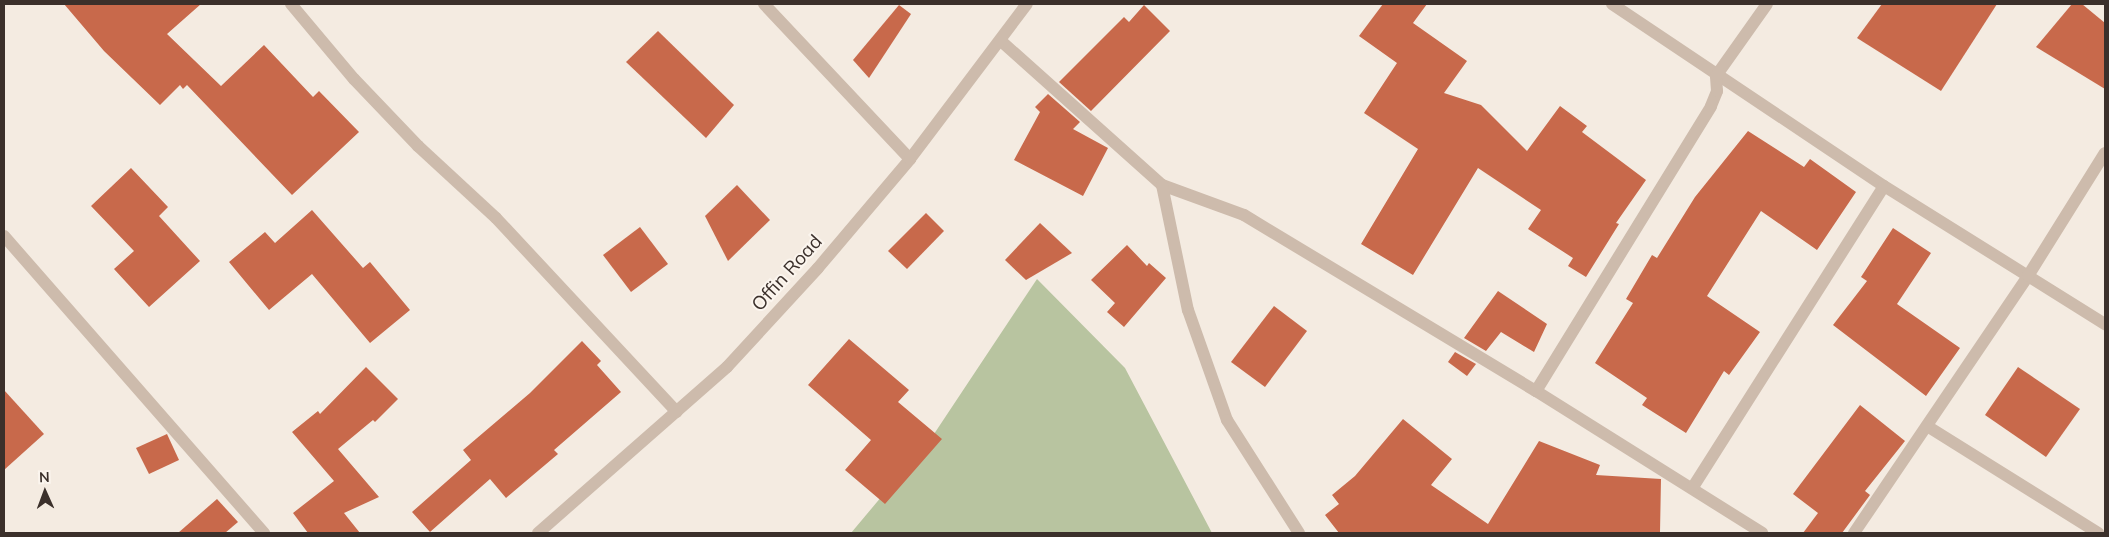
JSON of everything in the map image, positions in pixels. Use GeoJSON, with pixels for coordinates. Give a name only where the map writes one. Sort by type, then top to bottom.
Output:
{"type":"FeatureCollection","features":[{"type":"Feature","properties":{"kind":"street"},"geometry":{"type":"LineString","coordinates":[[291,4],[361,85],[418,146],[496,218],[677,412]]}},
{"type":"Feature","properties":{"kind":"street"},"geometry":{"type":"LineString","coordinates":[[764,4],[910,159]]}},
{"type":"Feature","properties":{"kind":"street","name":"Offin Road"},"geometry":{"type":"LineString","coordinates":[[538,533],[727,367],[818,268],[910,159],[1001,41],[1026,4]]}},
{"type":"Feature","properties":{"kind":"street"},"geometry":{"type":"LineString","coordinates":[[1612,4],[1716,76],[1884,186],[2105,324]]}},
{"type":"Feature","properties":{"kind":"street"},"geometry":{"type":"LineString","coordinates":[[1536,391],[1711,106],[1717,91],[1716,76],[1767,4]]}},
{"type":"Feature","properties":{"kind":"street"},"geometry":{"type":"LineString","coordinates":[[1001,41],[1162,185],[1244,215],[1536,391],[1692,487],[1762,533]]}},
{"type":"Feature","properties":{"kind":"street"},"geometry":{"type":"LineString","coordinates":[[1854,533],[2028,276],[2105,153]]}},
{"type":"Feature","properties":{"kind":"street"},"geometry":{"type":"LineString","coordinates":[[1162,185],[1188,310],[1220,403],[1227,420],[1299,533]]}},
{"type":"Feature","properties":{"kind":"street"},"geometry":{"type":"LineString","coordinates":[[1692,487],[1884,186]]}},
{"type":"Feature","properties":{"kind":"street"},"geometry":{"type":"LineString","coordinates":[[4,236],[264,533]]}},
{"type":"Feature","properties":{"kind":"street"},"geometry":{"type":"LineString","coordinates":[[1928,426],[2098,533]]}},
{"type":"Feature","properties":{"kind":"green space"},"geometry":{"type":"Polygon","coordinates":[[[1037,279],[1125,368],[1212,533],[851,533],[934,434],[1037,279]]]}},
{"type":"Feature","properties":{"kind":"building"},"geometry":{"type":"Polygon","coordinates":[[[64,4],[201,4],[167,34],[221,86],[264,45],[313,97],[319,91],[359,132],[292,195],[187,85],[183,89],[180,85],[160,105],[104,51],[64,4]]]}},
{"type":"Feature","properties":{"kind":"building"},"geometry":{"type":"Polygon","coordinates":[[[1383,4],[1427,4],[1413,23],[1467,61],[1444,93],[1481,105],[1527,151],[1560,106],[1587,126],[1582,132],[1646,180],[1616,223],[1619,224],[1586,277],[1568,266],[1573,258],[1528,229],[1541,210],[1478,168],[1413,275],[1361,244],[1418,149],[1364,113],[1397,63],[1359,36],[1383,4]]]}},
{"type":"Feature","properties":{"kind":"building"},"geometry":{"type":"Polygon","coordinates":[[[1882,4],[1997,4],[1941,91],[1857,38],[1882,4]]]}},
{"type":"Feature","properties":{"kind":"building"},"geometry":{"type":"Polygon","coordinates":[[[2072,4],[2082,4],[2105,23],[2105,89],[2036,47],[2072,4]]]}},
{"type":"Feature","properties":{"kind":"building"},"geometry":{"type":"Polygon","coordinates":[[[899,5],[911,14],[869,78],[853,60],[899,5]]]}},
{"type":"Feature","properties":{"kind":"building"},"geometry":{"type":"Polygon","coordinates":[[[1144,5],[1170,31],[1091,111],[1059,82],[1124,17],[1129,22],[1144,5]]]}},
{"type":"Feature","properties":{"kind":"building"},"geometry":{"type":"Polygon","coordinates":[[[658,31],[734,105],[706,138],[626,62],[658,31]]]}},
{"type":"Feature","properties":{"kind":"building"},"geometry":{"type":"Polygon","coordinates":[[[1048,94],[1080,122],[1073,129],[1108,148],[1083,196],[1014,160],[1040,112],[1035,107],[1048,94]]]}},
{"type":"Feature","properties":{"kind":"building"},"geometry":{"type":"Polygon","coordinates":[[[1748,131],[1804,167],[1810,159],[1856,192],[1817,250],[1761,211],[1707,296],[1760,332],[1729,375],[1724,371],[1686,433],[1642,405],[1647,398],[1595,363],[1633,303],[1626,299],[1652,255],[1657,258],[1695,197],[1748,131]]]}},
{"type":"Feature","properties":{"kind":"building"},"geometry":{"type":"Polygon","coordinates":[[[131,168],[168,207],[159,216],[200,261],[149,307],[114,269],[134,251],[91,206],[131,168]]]}},
{"type":"Feature","properties":{"kind":"building"},"geometry":{"type":"Polygon","coordinates":[[[737,185],[770,220],[728,261],[705,216],[737,185]]]}},
{"type":"Feature","properties":{"kind":"building"},"geometry":{"type":"Polygon","coordinates":[[[312,210],[363,268],[370,262],[410,310],[370,343],[312,274],[269,310],[229,262],[265,232],[275,243],[312,210]]]}},
{"type":"Feature","properties":{"kind":"building"},"geometry":{"type":"Polygon","coordinates":[[[926,213],[944,231],[907,269],[888,251],[926,213]]]}},
{"type":"Feature","properties":{"kind":"building"},"geometry":{"type":"Polygon","coordinates":[[[1040,223],[1072,253],[1026,280],[1005,260],[1040,223]]]}},
{"type":"Feature","properties":{"kind":"building"},"geometry":{"type":"Polygon","coordinates":[[[640,227],[668,264],[631,292],[603,255],[640,227]]]}},
{"type":"Feature","properties":{"kind":"building"},"geometry":{"type":"Polygon","coordinates":[[[1893,228],[1931,253],[1897,304],[1960,348],[1926,396],[1833,325],[1867,281],[1861,277],[1893,228]]]}},
{"type":"Feature","properties":{"kind":"building"},"geometry":{"type":"Polygon","coordinates":[[[1127,245],[1147,266],[1149,263],[1166,278],[1124,327],[1107,312],[1115,303],[1091,280],[1127,245]]]}},
{"type":"Feature","properties":{"kind":"building"},"geometry":{"type":"Polygon","coordinates":[[[1498,291],[1547,324],[1534,352],[1501,332],[1486,351],[1464,338],[1498,291]]]}},
{"type":"Feature","properties":{"kind":"building"},"geometry":{"type":"Polygon","coordinates":[[[1274,306],[1307,331],[1265,387],[1231,362],[1274,306]]]}},
{"type":"Feature","properties":{"kind":"building"},"geometry":{"type":"Polygon","coordinates":[[[849,339],[909,390],[898,402],[942,439],[885,504],[845,470],[871,440],[808,385],[849,339]]]}},
{"type":"Feature","properties":{"kind":"building"},"geometry":{"type":"Polygon","coordinates":[[[582,341],[601,361],[597,365],[621,392],[554,450],[558,454],[506,498],[490,479],[430,532],[412,512],[471,460],[463,450],[530,393],[582,341]]]}},
{"type":"Feature","properties":{"kind":"building"},"geometry":{"type":"Polygon","coordinates":[[[1455,352],[1476,364],[1467,376],[1448,362],[1455,352]]]}},
{"type":"Feature","properties":{"kind":"building"},"geometry":{"type":"Polygon","coordinates":[[[366,367],[398,399],[375,422],[373,420],[338,449],[379,497],[344,513],[360,533],[308,533],[293,513],[334,481],[292,432],[318,411],[320,414],[366,367]]]}},
{"type":"Feature","properties":{"kind":"building"},"geometry":{"type":"Polygon","coordinates":[[[2018,367],[2080,409],[2046,457],[1985,415],[2018,367]]]}},
{"type":"Feature","properties":{"kind":"building"},"geometry":{"type":"Polygon","coordinates":[[[4,390],[44,434],[4,470],[4,390]]]}},
{"type":"Feature","properties":{"kind":"building"},"geometry":{"type":"Polygon","coordinates":[[[1860,405],[1905,441],[1865,491],[1870,495],[1842,533],[1803,533],[1818,513],[1793,494],[1860,405]]]}},
{"type":"Feature","properties":{"kind":"building"},"geometry":{"type":"Polygon","coordinates":[[[1403,419],[1452,459],[1431,485],[1488,524],[1539,441],[1600,465],[1596,475],[1661,479],[1660,533],[1339,533],[1325,515],[1339,504],[1332,495],[1355,476],[1403,419]]]}},
{"type":"Feature","properties":{"kind":"building"},"geometry":{"type":"Polygon","coordinates":[[[167,434],[179,460],[149,474],[136,448],[167,434]]]}},
{"type":"Feature","properties":{"kind":"building"},"geometry":{"type":"Polygon","coordinates":[[[217,499],[238,522],[225,533],[178,533],[217,499]]]}}]}
